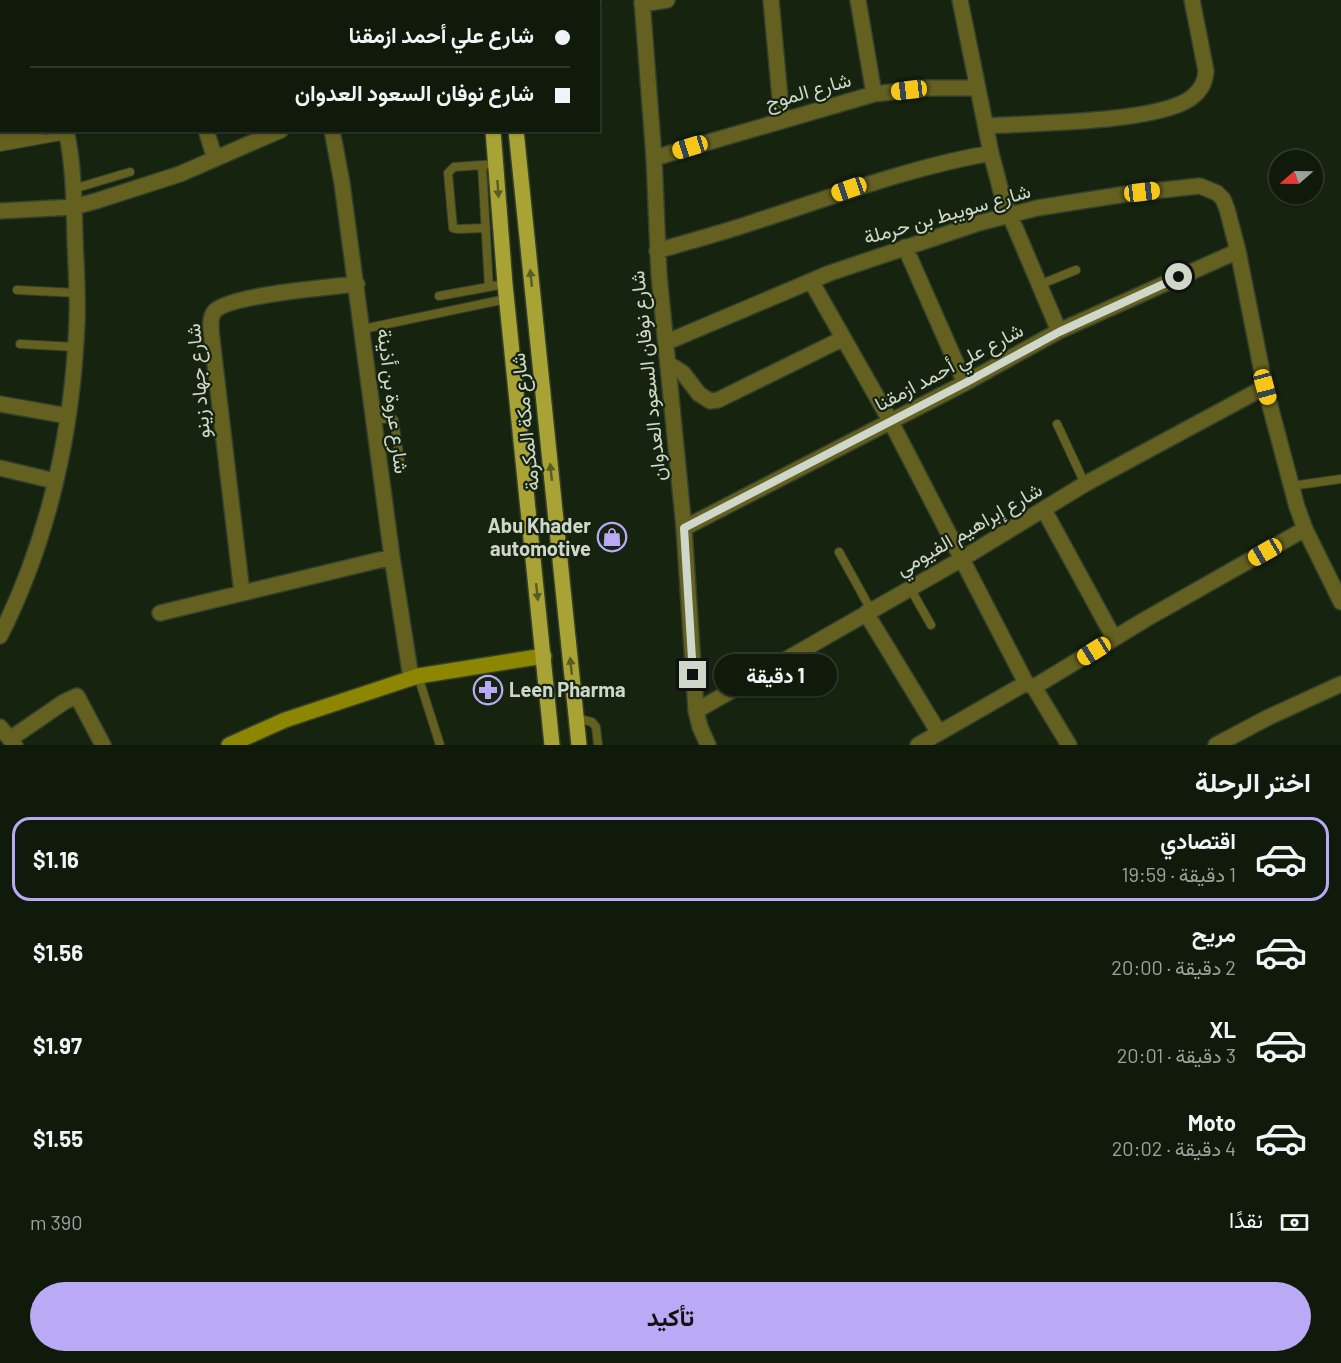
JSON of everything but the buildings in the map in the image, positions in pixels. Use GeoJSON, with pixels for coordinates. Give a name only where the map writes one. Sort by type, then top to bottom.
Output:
{"type":"FeatureCollection","features":[{"type":"Feature","properties":{"kind":"main road","name":"شارع مكة المكرمة"},"geometry":{"type":"LineString","coordinates":[[493,132],[489,164],[500,290],[544,656],[552,745]]}},
{"type":"Feature","properties":{"kind":"main road","name":"شارع مكة المكرمة"},"geometry":{"type":"LineString","coordinates":[[516,132],[579,745]]}},
{"type":"Feature","properties":{"kind":"street"},"geometry":{"type":"LineString","coordinates":[[642,2],[667,0]]}},
{"type":"Feature","properties":{"kind":"street"},"geometry":{"type":"LineString","coordinates":[[771,0],[782,120]]}},
{"type":"Feature","properties":{"kind":"street"},"geometry":{"type":"LineString","coordinates":[[858,0],[874,94]]}},
{"type":"Feature","properties":{"kind":"street"},"geometry":{"type":"LineString","coordinates":[[960,0],[991,153],[1009,214],[1059,332]]}},
{"type":"Feature","properties":{"kind":"street"},"geometry":{"type":"LineString","coordinates":[[986,126],[1139,114],[1164,109],[1189,99],[1201,88],[1206,71],[1192,0]]}},
{"type":"Feature","properties":{"kind":"street","name":"شارع نوفان السعود العدوان"},"geometry":{"type":"LineString","coordinates":[[642,2],[654,158],[657,251],[684,528],[696,711],[700,728],[708,745]]}},
{"type":"Feature","properties":{"kind":"street","name":"شارع الموج"},"geometry":{"type":"LineString","coordinates":[[654,158],[874,94],[925,88],[977,88]]}},
{"type":"Feature","properties":{"kind":"street"},"geometry":{"type":"LineString","coordinates":[[0,136],[25,132]]}},
{"type":"Feature","properties":{"kind":"street"},"geometry":{"type":"LineString","coordinates":[[207,132],[215,159]]}},
{"type":"Feature","properties":{"kind":"street"},"geometry":{"type":"LineString","coordinates":[[0,211],[74,207],[150,185],[274,132]]}},
{"type":"Feature","properties":{"kind":"street","name":"شارع عروة بن أذينة"},"geometry":{"type":"LineString","coordinates":[[332,132],[357,284],[392,557],[414,677]]}},
{"type":"Feature","properties":{"kind":"street"},"geometry":{"type":"LineString","coordinates":[[0,636],[33,561],[42,534],[56,482],[68,416],[75,348],[77,293],[73,189],[66,133]]}},
{"type":"Feature","properties":{"kind":"street"},"geometry":{"type":"LineString","coordinates":[[657,251],[752,223],[865,184],[941,163],[991,153]]}},
{"type":"Feature","properties":{"kind":"street","name":"شارع سويبط بن حرملة"},"geometry":{"type":"LineString","coordinates":[[667,342],[811,281],[905,247],[1009,214],[1126,194],[1200,186],[1217,193],[1223,199],[1227,209],[1238,251],[1265,387],[1291,486],[1305,529],[1341,602]]}},
{"type":"Feature","properties":{"kind":"street"},"geometry":{"type":"LineString","coordinates":[[905,247],[965,383]]}},
{"type":"Feature","properties":{"kind":"street","name":"شارع علي أحمد ازمقنا"},"geometry":{"type":"LineString","coordinates":[[684,528],[891,422],[1059,332],[1238,251]]}},
{"type":"Feature","properties":{"kind":"street"},"geometry":{"type":"LineString","coordinates":[[811,281],[891,422],[960,560],[1030,685],[1069,745]]}},
{"type":"Feature","properties":{"kind":"street","name":"شارع جهاد زينو"},"geometry":{"type":"LineString","coordinates":[[242,593],[210,322],[213,312],[229,302],[357,284]]}},
{"type":"Feature","properties":{"kind":"street"},"geometry":{"type":"LineString","coordinates":[[669,364],[683,374],[699,394],[710,401],[718,400],[842,339]]}},
{"type":"Feature","properties":{"kind":"street","name":"شارع إبراهيم الفيومي"},"geometry":{"type":"LineString","coordinates":[[696,711],[960,560],[1085,484],[1265,387]]}},
{"type":"Feature","properties":{"kind":"street"},"geometry":{"type":"LineString","coordinates":[[0,404],[68,416]]}},
{"type":"Feature","properties":{"kind":"street"},"geometry":{"type":"LineString","coordinates":[[0,468],[56,482]]}},
{"type":"Feature","properties":{"kind":"street"},"geometry":{"type":"LineString","coordinates":[[1044,510],[1114,638]]}},
{"type":"Feature","properties":{"kind":"street"},"geometry":{"type":"LineString","coordinates":[[918,745],[1030,685],[1305,529]]}},
{"type":"Feature","properties":{"kind":"street"},"geometry":{"type":"LineString","coordinates":[[160,613],[392,557]]}},
{"type":"Feature","properties":{"kind":"street"},"geometry":{"type":"LineString","coordinates":[[868,612],[939,733]]}},
{"type":"Feature","properties":{"kind":"street"},"geometry":{"type":"LineString","coordinates":[[229,745],[285,720],[414,677],[544,656]]}},
{"type":"Feature","properties":{"kind":"street"},"geometry":{"type":"LineString","coordinates":[[1216,745],[1269,717],[1341,684]]}},
{"type":"Feature","properties":{"kind":"street"},"geometry":{"type":"LineString","coordinates":[[0,727],[13,743],[64,702],[78,696],[103,745]]}},
{"type":"Feature","properties":{"kind":"lane"},"geometry":{"type":"LineString","coordinates":[[0,147],[66,133]]}},
{"type":"Feature","properties":{"kind":"lane"},"geometry":{"type":"LineString","coordinates":[[486,228],[453,228],[448,173],[454,167],[489,164],[486,228],[500,290]]}},
{"type":"Feature","properties":{"kind":"lane"},"geometry":{"type":"LineString","coordinates":[[73,189],[130,171]]}},
{"type":"Feature","properties":{"kind":"lane"},"geometry":{"type":"LineString","coordinates":[[1039,285],[1076,270]]}},
{"type":"Feature","properties":{"kind":"lane"},"geometry":{"type":"LineString","coordinates":[[17,290],[77,293]]}},
{"type":"Feature","properties":{"kind":"lane"},"geometry":{"type":"LineString","coordinates":[[439,296],[500,290]]}},
{"type":"Feature","properties":{"kind":"lane"},"geometry":{"type":"LineString","coordinates":[[363,329],[500,290]]}},
{"type":"Feature","properties":{"kind":"lane"},"geometry":{"type":"LineString","coordinates":[[20,344],[75,348]]}},
{"type":"Feature","properties":{"kind":"lane"},"geometry":{"type":"LineString","coordinates":[[375,420],[392,418],[394,420],[401,468]]}},
{"type":"Feature","properties":{"kind":"lane"},"geometry":{"type":"LineString","coordinates":[[1056,424],[1085,484]]}},
{"type":"Feature","properties":{"kind":"lane"},"geometry":{"type":"LineString","coordinates":[[1291,486],[1341,479]]}},
{"type":"Feature","properties":{"kind":"lane"},"geometry":{"type":"LineString","coordinates":[[839,552],[868,612]]}},
{"type":"Feature","properties":{"kind":"lane"},"geometry":{"type":"LineString","coordinates":[[910,588],[931,625]]}},
{"type":"Feature","properties":{"kind":"lane"},"geometry":{"type":"LineString","coordinates":[[414,677],[440,745]]}},
{"type":"Feature","properties":{"kind":"lane"},"geometry":{"type":"LineString","coordinates":[[576,718],[592,722],[596,727],[598,745]]}},
{"type":"Feature","properties":{"kind":"place","name":"Abu Khader automotive"},"geometry":{"type":"Point","coordinates":[612,537]}},
{"type":"Feature","properties":{"kind":"place","name":"Leen Pharma"},"geometry":{"type":"Point","coordinates":[488,690]}},
{"type":"Feature","properties":{"kind":"route"},"geometry":{"type":"LineString","coordinates":[[693,675],[684,528],[1059,332],[1179,277]]}}]}
